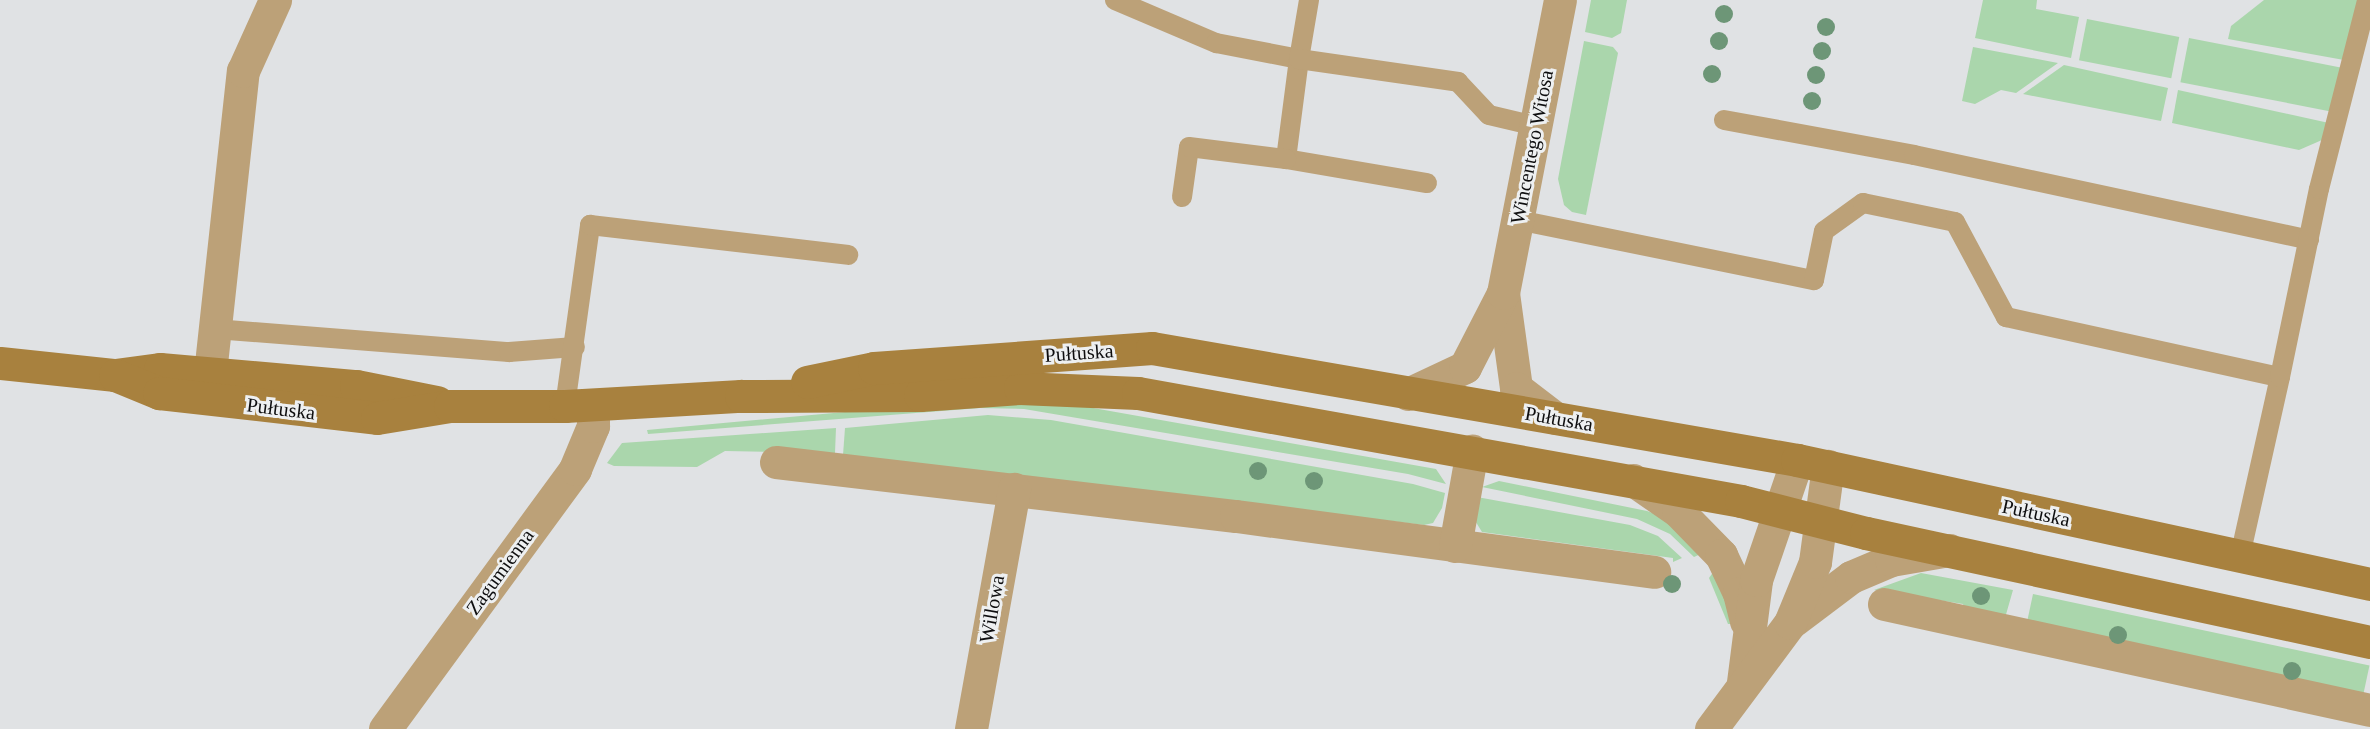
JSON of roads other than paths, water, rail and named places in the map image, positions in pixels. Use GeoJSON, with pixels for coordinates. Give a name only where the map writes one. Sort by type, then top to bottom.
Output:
{"type":"FeatureCollection","features":[{"type":"Feature","properties":{"kind":"main road","name":"Pułtuska"},"geometry":{"type":"LineString","coordinates":[[741,396],[874,368],[1152,348],[1813,463],[2370,584]]}},
{"type":"Feature","properties":{"kind":"main road","name":"Pułtuska"},"geometry":{"type":"LineString","coordinates":[[0,363],[115,375],[160,369],[379,388],[450,406]]}},
{"type":"Feature","properties":{"kind":"main road","name":"Pułtuska"},"geometry":{"type":"LineString","coordinates":[[115,375],[159,393],[326,415],[376,418],[450,406],[579,406],[741,396],[920,395],[1020,388],[1138,393],[1633,480],[2370,642]]}},
{"type":"Feature","properties":{"kind":"street"},"geometry":{"type":"LineString","coordinates":[[210,373],[243,71],[275,0]]}},
{"type":"Feature","properties":{"kind":"street","name":"Wincentego Witosa"},"geometry":{"type":"LineString","coordinates":[[1408,394],[1465,367],[1503,293],[1560,0]]}},
{"type":"Feature","properties":{"kind":"street","name":"Wincentego Witosa"},"geometry":{"type":"LineString","coordinates":[[1503,293],[1516,388],[1555,418]]}},
{"type":"Feature","properties":{"kind":"street","name":"Zagumienna"},"geometry":{"type":"LineString","coordinates":[[385,729],[574,469],[593,426],[579,406]]}},
{"type":"Feature","properties":{"kind":"street"},"geometry":{"type":"LineString","coordinates":[[1455,546],[1472,451]]}},
{"type":"Feature","properties":{"kind":"street"},"geometry":{"type":"LineString","coordinates":[[776,462],[1014,489],[1654,572]]}},
{"type":"Feature","properties":{"kind":"street"},"geometry":{"type":"LineString","coordinates":[[1743,682],[1756,580],[1778,511],[1813,463]]}},
{"type":"Feature","properties":{"kind":"street"},"geometry":{"type":"LineString","coordinates":[[1790,623],[1815,562],[1821,521],[1813,463]]}},
{"type":"Feature","properties":{"kind":"street"},"geometry":{"type":"LineString","coordinates":[[1633,480],[1678,511],[1720,555],[1739,593],[1748,631]]}},
{"type":"Feature","properties":{"kind":"street","name":"Willowa"},"geometry":{"type":"LineString","coordinates":[[971,729],[1014,489]]}},
{"type":"Feature","properties":{"kind":"street"},"geometry":{"type":"LineString","coordinates":[[1711,729],[1743,682],[1790,623],[1828,591],[1851,577],[1891,560],[1949,550]]}},
{"type":"Feature","properties":{"kind":"street"},"geometry":{"type":"LineString","coordinates":[[1884,604],[2370,710]]}},
{"type":"Feature","properties":{"kind":"lane"},"geometry":{"type":"LineString","coordinates":[[1115,0],[1216,43],[1299,59],[1458,82],[1489,116],[1536,126]]}},
{"type":"Feature","properties":{"kind":"lane"},"geometry":{"type":"LineString","coordinates":[[1286,159],[1309,0]]}},
{"type":"Feature","properties":{"kind":"lane"},"geometry":{"type":"LineString","coordinates":[[2240,556],[2309,240],[2367,0]]}},
{"type":"Feature","properties":{"kind":"lane"},"geometry":{"type":"LineString","coordinates":[[1724,120],[1914,155],[2309,240]]}},
{"type":"Feature","properties":{"kind":"lane"},"geometry":{"type":"LineString","coordinates":[[1182,197],[1189,147],[1286,159],[1427,183]]}},
{"type":"Feature","properties":{"kind":"lane"},"geometry":{"type":"LineString","coordinates":[[1518,220],[1814,280],[1824,231],[1863,203],[1955,222],[2006,317],[2280,377]]}},
{"type":"Feature","properties":{"kind":"lane"},"geometry":{"type":"LineString","coordinates":[[579,406],[575,347],[590,225],[848,255]]}},
{"type":"Feature","properties":{"kind":"lane"},"geometry":{"type":"LineString","coordinates":[[214,329],[509,352],[575,347]]}}]}
